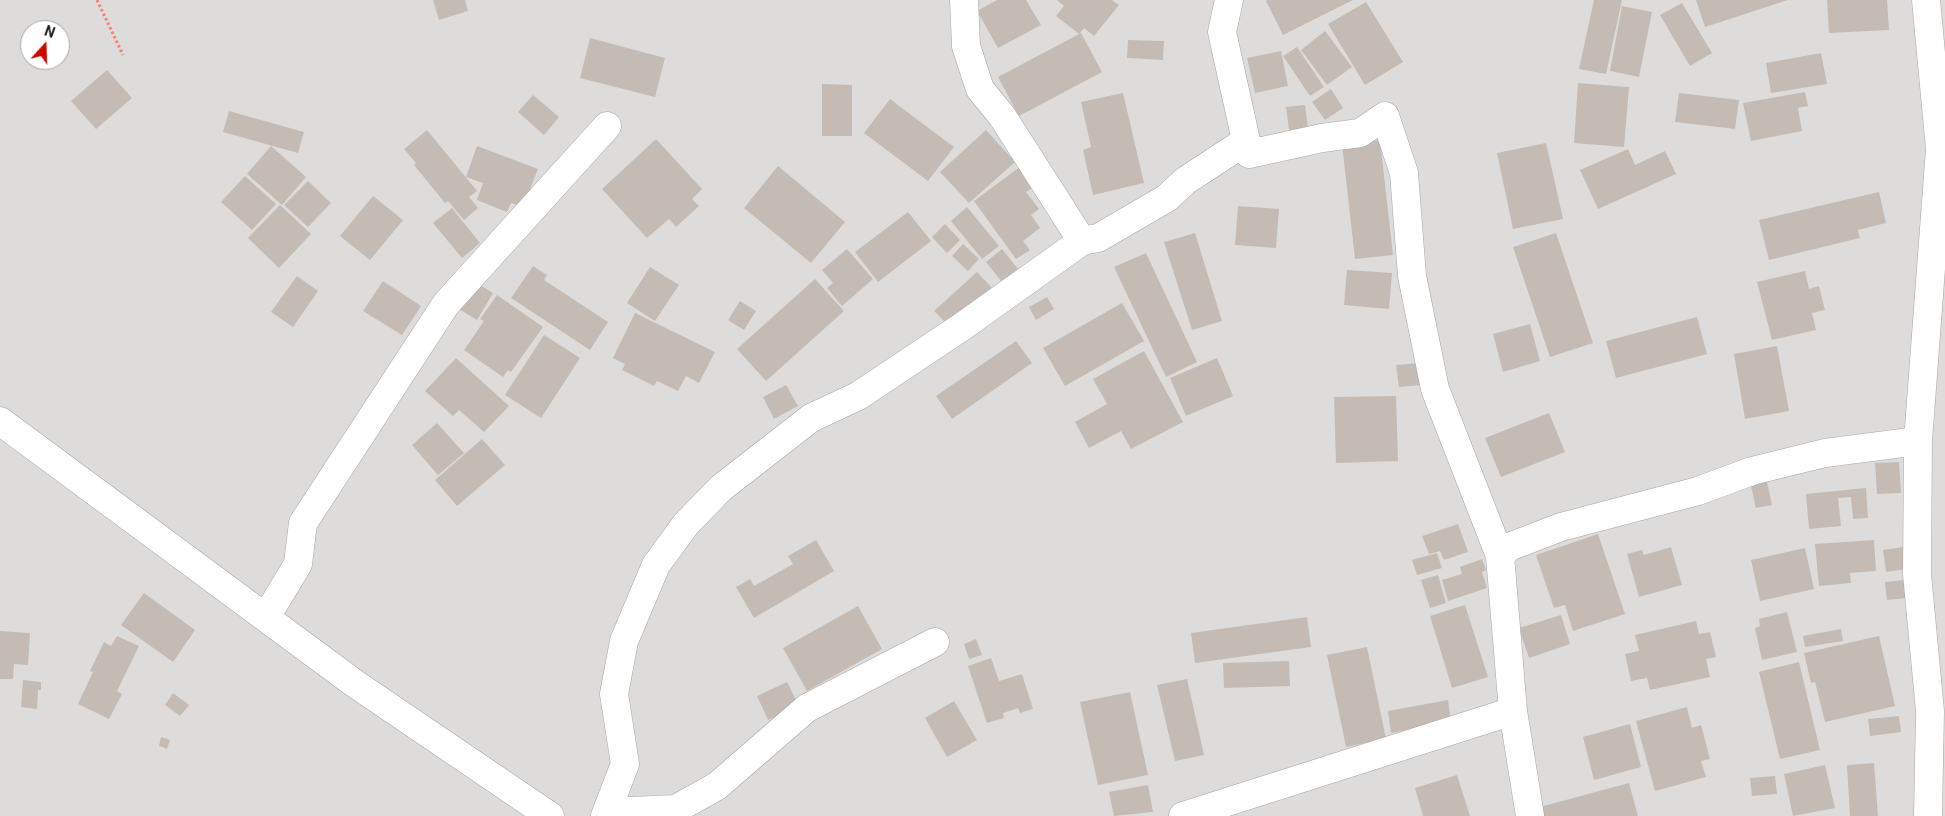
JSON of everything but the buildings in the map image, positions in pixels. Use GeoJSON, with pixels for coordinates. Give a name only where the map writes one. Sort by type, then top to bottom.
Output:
{"type":"FeatureCollection","features":[{"type":"Feature","properties":{"kind":"street"},"geometry":{"type":"LineString","coordinates":[[964,0],[966,46],[980,89],[1002,116],[1082,241]]}},
{"type":"Feature","properties":{"kind":"street"},"geometry":{"type":"LineString","coordinates":[[1228,0],[1222,32],[1249,154],[1322,138],[1360,133],[1385,116],[1404,173],[1412,276],[1435,389],[1500,556],[1514,711],[1530,816]]}},
{"type":"Feature","properties":{"kind":"street"},"geometry":{"type":"LineString","coordinates":[[1926,0],[1942,149],[1918,441],[1918,574],[1938,712],[1928,816]]}},
{"type":"Feature","properties":{"kind":"street"},"geometry":{"type":"LineString","coordinates":[[266,617],[298,564],[303,523],[446,304],[607,126]]}},
{"type":"Feature","properties":{"kind":"street"},"geometry":{"type":"LineString","coordinates":[[935,642],[807,708],[717,786],[676,809],[606,814],[625,764],[614,694],[624,641],[656,565],[686,524],[721,488],[811,418],[858,396],[963,326],[1082,241],[1098,238],[1167,198],[1185,181],[1246,141]]}},
{"type":"Feature","properties":{"kind":"street"},"geometry":{"type":"LineString","coordinates":[[0,421],[354,683],[550,816]]}},
{"type":"Feature","properties":{"kind":"street"},"geometry":{"type":"LineString","coordinates":[[1500,556],[1509,546],[1561,526],[1698,490],[1752,471],[1825,453],[1918,441]]}},
{"type":"Feature","properties":{"kind":"street"},"geometry":{"type":"LineString","coordinates":[[1183,816],[1514,711]]}},
{"type":"Feature","properties":{"kind":"path"},"geometry":{"type":"LineString","coordinates":[[97,0],[123,55]]}},
{"type":"Feature","properties":{"kind":"shaded area"},"geometry":{"type":"Polygon","coordinates":[[[0,0],[1945,0],[1945,816],[0,816],[0,0]]]}}]}
